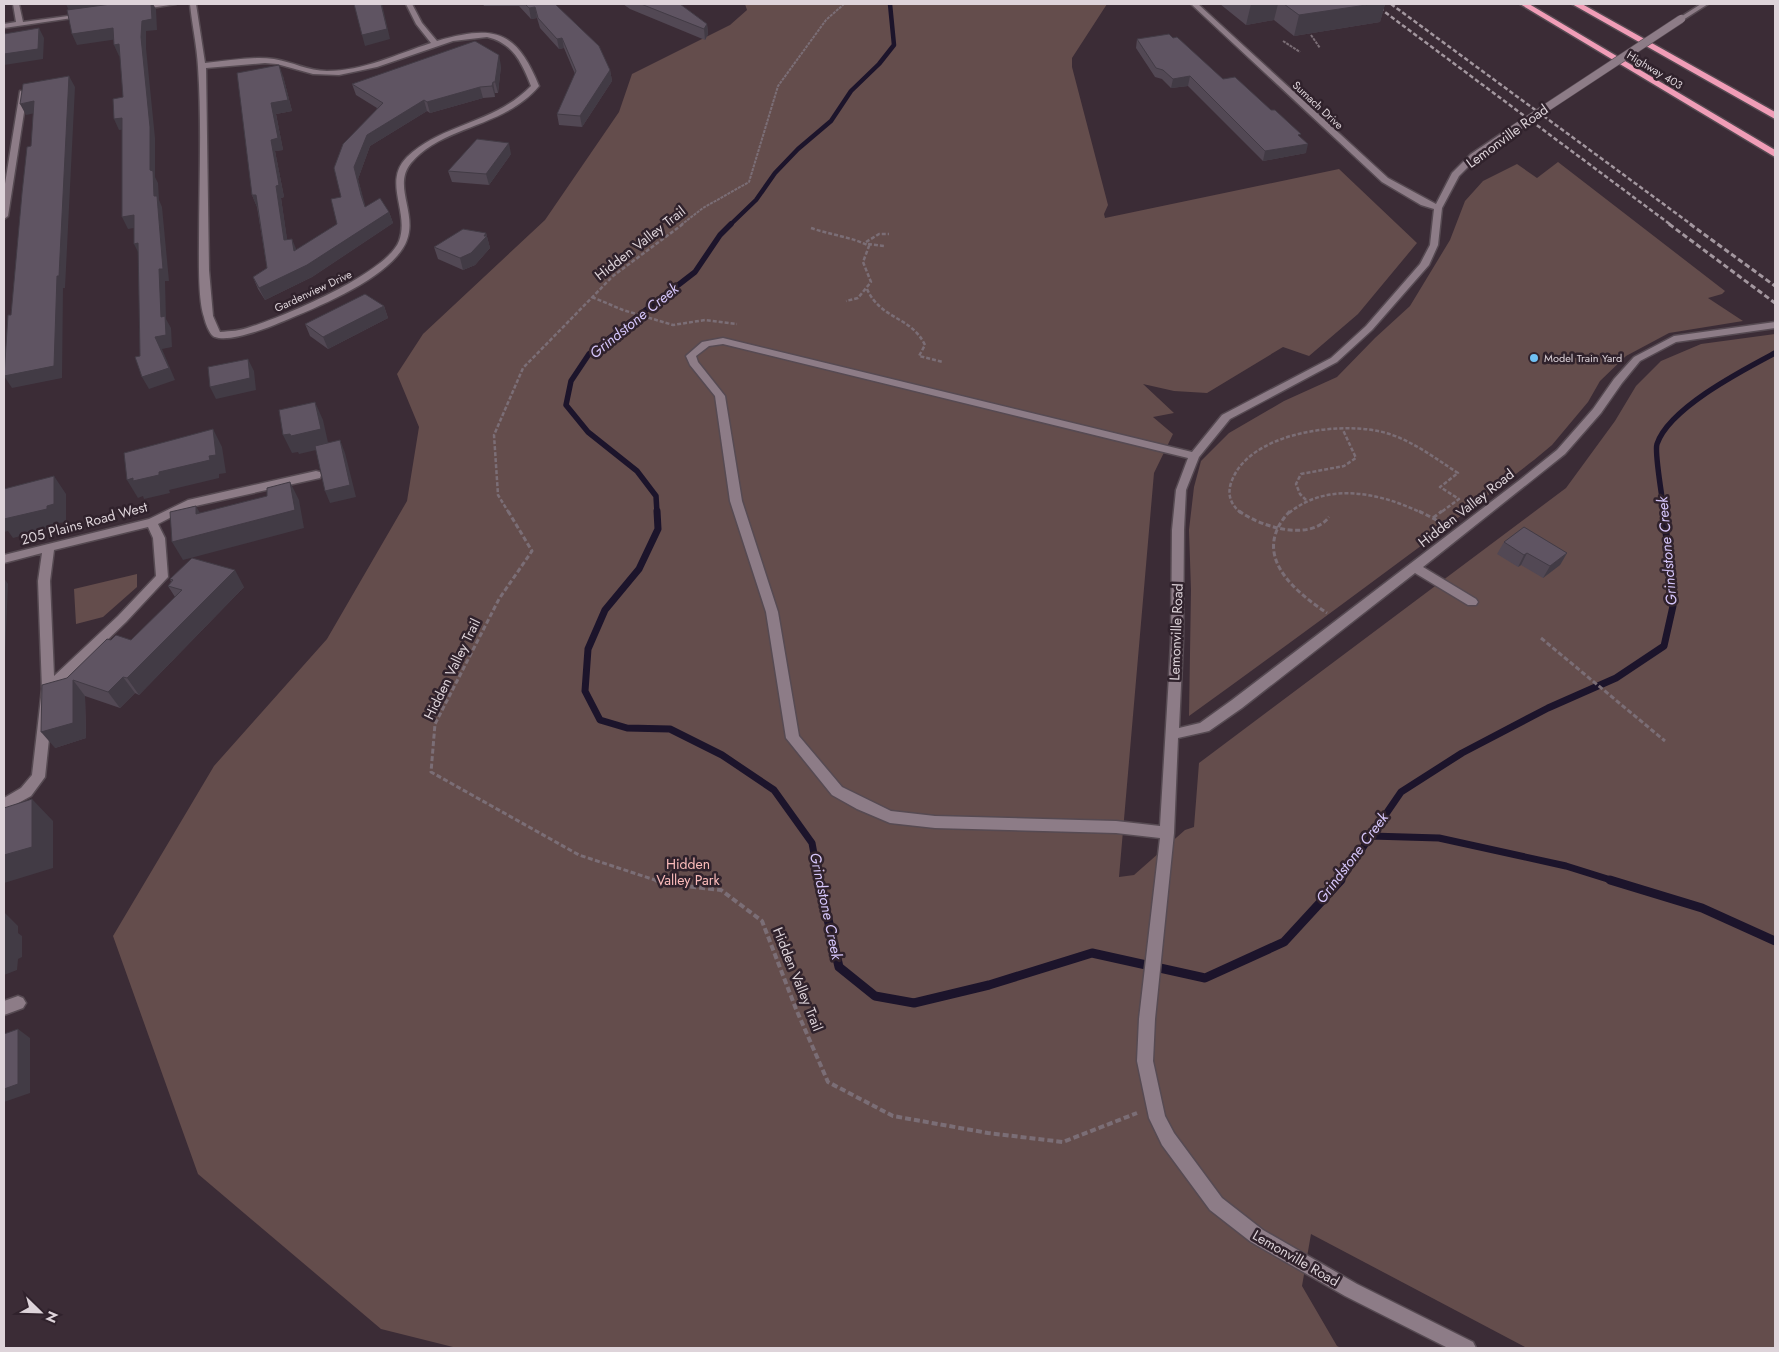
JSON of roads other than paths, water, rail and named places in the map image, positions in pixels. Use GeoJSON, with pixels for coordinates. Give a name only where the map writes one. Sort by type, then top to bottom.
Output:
{"type":"FeatureCollection","features":[{"type":"Feature","properties":{"kind":"highway","name":"Highway 403"},"geometry":{"type":"LineString","coordinates":[[1524,4],[1775,154]]}},
{"type":"Feature","properties":{"kind":"highway","name":"Highway 403"},"geometry":{"type":"LineString","coordinates":[[1576,4],[1775,116]]}},
{"type":"Feature","properties":{"kind":"street"},"geometry":{"type":"LineString","coordinates":[[16,4],[20,24]]}},
{"type":"Feature","properties":{"kind":"street"},"geometry":{"type":"LineString","coordinates":[[134,9],[172,4]]}},
{"type":"Feature","properties":{"kind":"street","name":"Gardenview Drive"},"geometry":{"type":"LineString","coordinates":[[193,4],[202,66],[204,270],[208,316],[217,335],[236,334],[264,326],[354,286],[396,255],[403,243],[407,228],[406,210],[398,189],[399,177],[407,162],[420,150],[438,139],[510,110],[525,98],[535,86],[512,45],[501,37],[480,35],[456,38],[360,69],[328,74],[308,71],[276,62],[254,60],[202,66]]}},
{"type":"Feature","properties":{"kind":"street"},"geometry":{"type":"LineString","coordinates":[[410,4],[419,24],[436,45]]}},
{"type":"Feature","properties":{"kind":"street","name":"Sumach Drive"},"geometry":{"type":"LineString","coordinates":[[1194,4],[1385,180],[1424,203],[1438,208]]}},
{"type":"Feature","properties":{"kind":"street","name":"Lemonville Road"},"geometry":{"type":"LineString","coordinates":[[1467,1348],[1351,1290],[1257,1236],[1216,1204],[1168,1139],[1157,1118],[1145,1060],[1147,1020],[1167,833],[1181,490],[1194,456],[1226,417],[1334,360],[1369,328],[1424,265],[1434,245],[1438,208],[1455,175],[1474,156],[1705,4]]}},
{"type":"Feature","properties":{"kind":"street"},"geometry":{"type":"LineString","coordinates":[[4,26],[96,14]]}},
{"type":"Feature","properties":{"kind":"street"},"geometry":{"type":"LineString","coordinates":[[4,216],[6,191],[11,165],[15,156],[14,127],[23,93]]}},
{"type":"Feature","properties":{"kind":"street","name":"Hidden Valley Road"},"geometry":{"type":"LineString","coordinates":[[1172,735],[1204,727],[1275,676],[1561,452],[1597,411],[1618,381],[1637,359],[1674,339],[1775,325]]}},
{"type":"Feature","properties":{"kind":"street"},"geometry":{"type":"LineString","coordinates":[[1167,833],[1116,827],[935,822],[890,817],[862,805],[837,790],[793,738],[772,612],[736,501],[720,396],[693,363],[691,356],[696,349],[710,341],[723,341],[1194,456]]}},
{"type":"Feature","properties":{"kind":"street","name":"205 Plains Road West"},"geometry":{"type":"LineString","coordinates":[[4,559],[152,522],[188,504],[316,475]]}},
{"type":"Feature","properties":{"kind":"street"},"geometry":{"type":"LineString","coordinates":[[48,689],[122,619],[162,576],[159,538],[152,522]]}},
{"type":"Feature","properties":{"kind":"street"},"geometry":{"type":"LineString","coordinates":[[4,805],[26,792],[38,776],[48,689],[44,581],[49,548]]}},
{"type":"Feature","properties":{"kind":"street"},"geometry":{"type":"LineString","coordinates":[[1415,567],[1472,602]]}},
{"type":"Feature","properties":{"kind":"waterway","name":"Grindstone Creek"},"geometry":{"type":"LineString","coordinates":[[730,225],[756,200],[775,173],[798,149],[831,121],[851,91],[879,64],[894,45],[890,4]]}},
{"type":"Feature","properties":{"kind":"waterway","name":"Grindstone Creek"},"geometry":{"type":"LineString","coordinates":[[657,513],[656,496],[637,471],[588,432],[566,405],[571,381],[589,354],[695,272],[720,235],[730,225]]}},
{"type":"Feature","properties":{"kind":"waterway","name":"Grindstone Creek"},"geometry":{"type":"LineString","coordinates":[[1664,513],[1656,449],[1664,430],[1676,417],[1709,391],[1775,353]]}},
{"type":"Feature","properties":{"kind":"waterway","name":"Grindstone Creek"},"geometry":{"type":"LineString","coordinates":[[657,511],[658,529],[639,569],[605,610],[588,649],[585,691],[600,720],[627,728],[670,729],[722,755],[774,790],[812,843],[819,881]]}},
{"type":"Feature","properties":{"kind":"waterway","name":"Grindstone Creek"},"geometry":{"type":"LineString","coordinates":[[1340,881],[1401,792],[1462,753],[1548,708],[1616,678],[1664,646],[1673,606],[1664,511]]}},
{"type":"Feature","properties":{"kind":"waterway"},"geometry":{"type":"LineString","coordinates":[[1371,836],[1439,838],[1566,866],[1614,881]]}},
{"type":"Feature","properties":{"kind":"waterway","name":"Grindstone Creek"},"geometry":{"type":"LineString","coordinates":[[819,880],[839,967],[875,996],[914,1003],[989,985],[1092,953],[1205,978],[1284,942],[1341,880]]}},
{"type":"Feature","properties":{"kind":"waterway"},"geometry":{"type":"LineString","coordinates":[[1610,880],[1702,908],[1775,941]]}},
{"type":"Feature","properties":{"kind":"railway"},"geometry":{"type":"LineString","coordinates":[[1374,4],[1671,225]]}},
{"type":"Feature","properties":{"kind":"railway"},"geometry":{"type":"LineString","coordinates":[[1391,4],[1692,225]]}},
{"type":"Feature","properties":{"kind":"railway"},"geometry":{"type":"LineString","coordinates":[[1669,224],[1775,303]]}},
{"type":"Feature","properties":{"kind":"railway"},"geometry":{"type":"LineString","coordinates":[[1690,224],[1775,286]]}},
{"type":"Feature","properties":{"kind":"place","name":"Model Train Yard"},"geometry":{"type":"Point","coordinates":[1534,358]}},
{"type":"Feature","properties":{"kind":"park label","name":"Hidden Valley Park"},"geometry":{"type":"Point","coordinates":[688,872]}}]}
